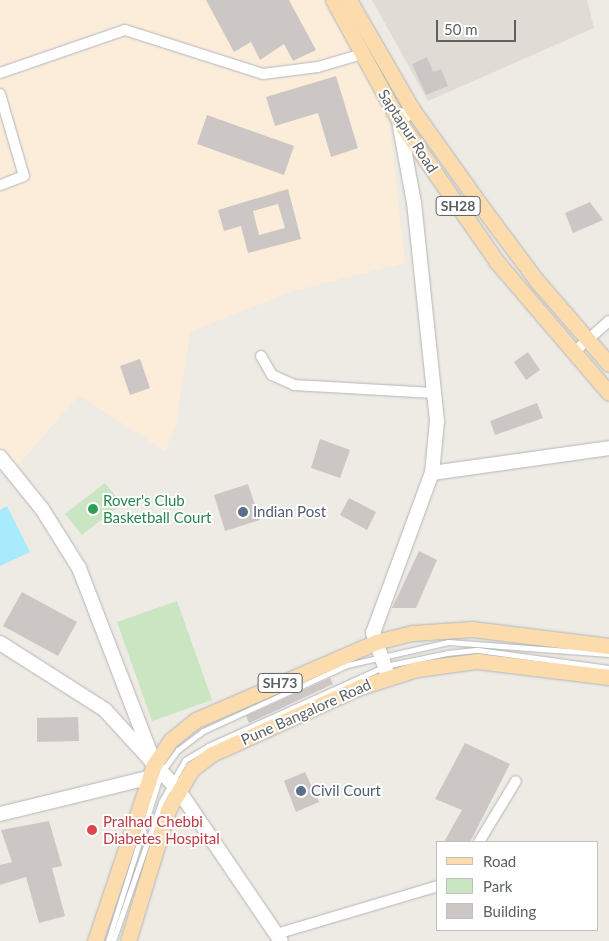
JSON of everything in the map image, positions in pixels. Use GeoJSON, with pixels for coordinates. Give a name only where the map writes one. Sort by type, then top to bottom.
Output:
{"type":"FeatureCollection","features":[{"type":"Feature","properties":{"kind":"main road","name":"Saptapur Road"},"geometry":{"type":"LineString","coordinates":[[333,0],[399,121],[496,262],[609,393]]}},
{"type":"Feature","properties":{"kind":"main road","name":"Saptapur Road"},"geometry":{"type":"LineString","coordinates":[[349,0],[412,109],[537,282],[609,364]]}},
{"type":"Feature","properties":{"kind":"main road","name":"Pune Bangalore Road"},"geometry":{"type":"LineString","coordinates":[[163,778],[192,769],[212,754],[382,660],[414,633],[472,628],[609,646]]}},
{"type":"Feature","properties":{"kind":"main road","name":"Pune Bangalore Road"},"geometry":{"type":"LineString","coordinates":[[94,941],[163,778],[171,740],[196,720],[382,660],[477,661],[609,677]]}},
{"type":"Feature","properties":{"kind":"main road","name":"Pune Bangalore Road"},"geometry":{"type":"LineString","coordinates":[[128,941],[168,810],[163,778]]}},
{"type":"Feature","properties":{"kind":"street"},"geometry":{"type":"LineString","coordinates":[[0,73],[125,30],[263,74],[318,67],[362,54]]}},
{"type":"Feature","properties":{"kind":"street"},"geometry":{"type":"LineString","coordinates":[[0,94],[24,176],[0,185]]}},
{"type":"Feature","properties":{"kind":"street"},"geometry":{"type":"LineString","coordinates":[[382,660],[373,633],[432,473],[437,421],[414,203],[399,121],[412,109]]}},
{"type":"Feature","properties":{"kind":"street"},"geometry":{"type":"LineString","coordinates":[[573,353],[609,321]]}},
{"type":"Feature","properties":{"kind":"street"},"geometry":{"type":"LineString","coordinates":[[261,356],[272,374],[294,385],[434,393]]}},
{"type":"Feature","properties":{"kind":"street"},"geometry":{"type":"LineString","coordinates":[[432,473],[609,448]]}},
{"type":"Feature","properties":{"kind":"street"},"geometry":{"type":"LineString","coordinates":[[0,457],[42,509],[79,568],[163,778]]}},
{"type":"Feature","properties":{"kind":"street"},"geometry":{"type":"LineString","coordinates":[[0,643],[105,710],[163,778],[279,937],[436,887]]}},
{"type":"Feature","properties":{"kind":"street"},"geometry":{"type":"LineString","coordinates":[[0,814],[163,778]]}},
{"type":"Feature","properties":{"kind":"street"},"geometry":{"type":"LineString","coordinates":[[480,841],[516,781]]}},
{"type":"Feature","properties":{"kind":"lane"},"geometry":{"type":"LineString","coordinates":[[382,660],[476,641],[609,654]]}},
{"type":"Feature","properties":{"kind":"lane"},"geometry":{"type":"LineString","coordinates":[[382,660],[478,650],[609,668]]}},
{"type":"Feature","properties":{"kind":"lane"},"geometry":{"type":"LineString","coordinates":[[108,941],[163,778]]}},
{"type":"Feature","properties":{"kind":"lane"},"geometry":{"type":"LineString","coordinates":[[113,941],[163,778]]}},
{"type":"Feature","properties":{"kind":"shaded area"},"geometry":{"type":"Polygon","coordinates":[[[0,0],[325,0],[389,116],[405,263],[290,292],[190,332],[176,426],[165,451],[79,395],[20,463],[0,472],[0,0]]]}},
{"type":"Feature","properties":{"kind":"shaded area"},"geometry":{"type":"Polygon","coordinates":[[[372,0],[587,0],[594,28],[428,101],[372,0]]]}},
{"type":"Feature","properties":{"kind":"green space","name":"Rover's Club Basketball Court"},"geometry":{"type":"Polygon","coordinates":[[[105,483],[122,504],[82,535],[65,514],[105,483]]]}},
{"type":"Feature","properties":{"kind":"green space"},"geometry":{"type":"Polygon","coordinates":[[[177,601],[212,700],[152,721],[117,622],[177,601]]]}},
{"type":"Feature","properties":{"kind":"water"},"geometry":{"type":"Polygon","coordinates":[[[7,506],[30,552],[0,566],[0,510],[7,506]]]}},
{"type":"Feature","properties":{"kind":"building"},"geometry":{"type":"Polygon","coordinates":[[[206,0],[289,0],[316,50],[293,61],[284,44],[260,60],[251,42],[234,52],[206,0]]]}},
{"type":"Feature","properties":{"kind":"building"},"geometry":{"type":"Polygon","coordinates":[[[427,57],[433,72],[441,69],[448,86],[426,95],[412,64],[427,57]]]}},
{"type":"Feature","properties":{"kind":"building"},"geometry":{"type":"Polygon","coordinates":[[[336,76],[358,148],[331,157],[318,113],[275,126],[266,97],[336,76]]]}},
{"type":"Feature","properties":{"kind":"building"},"geometry":{"type":"Polygon","coordinates":[[[207,115],[294,146],[284,175],[197,144],[207,115]]]}},
{"type":"Feature","properties":{"kind":"building"},"geometry":{"type":"Polygon","coordinates":[[[288,189],[301,239],[248,253],[241,226],[224,231],[218,210],[288,189]],[[278,204],[253,211],[259,235],[285,228],[278,204]]]}},
{"type":"Feature","properties":{"kind":"building"},"geometry":{"type":"Polygon","coordinates":[[[590,202],[603,220],[573,233],[565,213],[590,202]]]}},
{"type":"Feature","properties":{"kind":"building"},"geometry":{"type":"Polygon","coordinates":[[[528,352],[540,370],[526,380],[514,362],[528,352]]]}},
{"type":"Feature","properties":{"kind":"building"},"geometry":{"type":"Polygon","coordinates":[[[140,359],[150,388],[130,395],[120,366],[140,359]]]}},
{"type":"Feature","properties":{"kind":"building"},"geometry":{"type":"Polygon","coordinates":[[[537,403],[543,418],[495,435],[490,421],[537,403]]]}},
{"type":"Feature","properties":{"kind":"building"},"geometry":{"type":"Polygon","coordinates":[[[320,439],[350,450],[340,478],[311,468],[320,439]]]}},
{"type":"Feature","properties":{"kind":"building"},"geometry":{"type":"Polygon","coordinates":[[[248,484],[260,520],[225,531],[214,495],[248,484]]]}},
{"type":"Feature","properties":{"kind":"building"},"geometry":{"type":"Polygon","coordinates":[[[349,498],[376,512],[367,530],[340,515],[349,498]]]}},
{"type":"Feature","properties":{"kind":"building"},"geometry":{"type":"Polygon","coordinates":[[[419,551],[437,560],[416,608],[392,608],[419,551]]]}},
{"type":"Feature","properties":{"kind":"building"},"geometry":{"type":"Polygon","coordinates":[[[22,592],[77,622],[58,656],[3,626],[22,592]]]}},
{"type":"Feature","properties":{"kind":"building"},"geometry":{"type":"Polygon","coordinates":[[[330,678],[333,684],[249,723],[246,716],[330,678]]]}},
{"type":"Feature","properties":{"kind":"building"},"geometry":{"type":"Polygon","coordinates":[[[78,717],[79,741],[37,742],[37,718],[78,717]]]}},
{"type":"Feature","properties":{"kind":"building"},"geometry":{"type":"Polygon","coordinates":[[[465,743],[510,764],[471,841],[445,841],[462,810],[435,799],[465,743]]]}},
{"type":"Feature","properties":{"kind":"building","name":"Civil Court"},"geometry":{"type":"Polygon","coordinates":[[[305,772],[319,802],[296,812],[284,781],[305,772]]]}},
{"type":"Feature","properties":{"kind":"building"},"geometry":{"type":"Polygon","coordinates":[[[49,821],[62,866],[52,868],[65,916],[39,923],[26,877],[0,885],[0,865],[12,862],[1,830],[49,821]]]}},
{"type":"Feature","properties":{"kind":"place","name":"Rover's Club Basketball Court"},"geometry":{"type":"Point","coordinates":[93,509]}},
{"type":"Feature","properties":{"kind":"place","name":"Indian Post"},"geometry":{"type":"Point","coordinates":[243,512]}},
{"type":"Feature","properties":{"kind":"place","name":"Civil Court"},"geometry":{"type":"Point","coordinates":[301,791]}},
{"type":"Feature","properties":{"kind":"place","name":"Pralhad Chebbi Diabetes Hospital"},"geometry":{"type":"Point","coordinates":[92,830]}}]}
